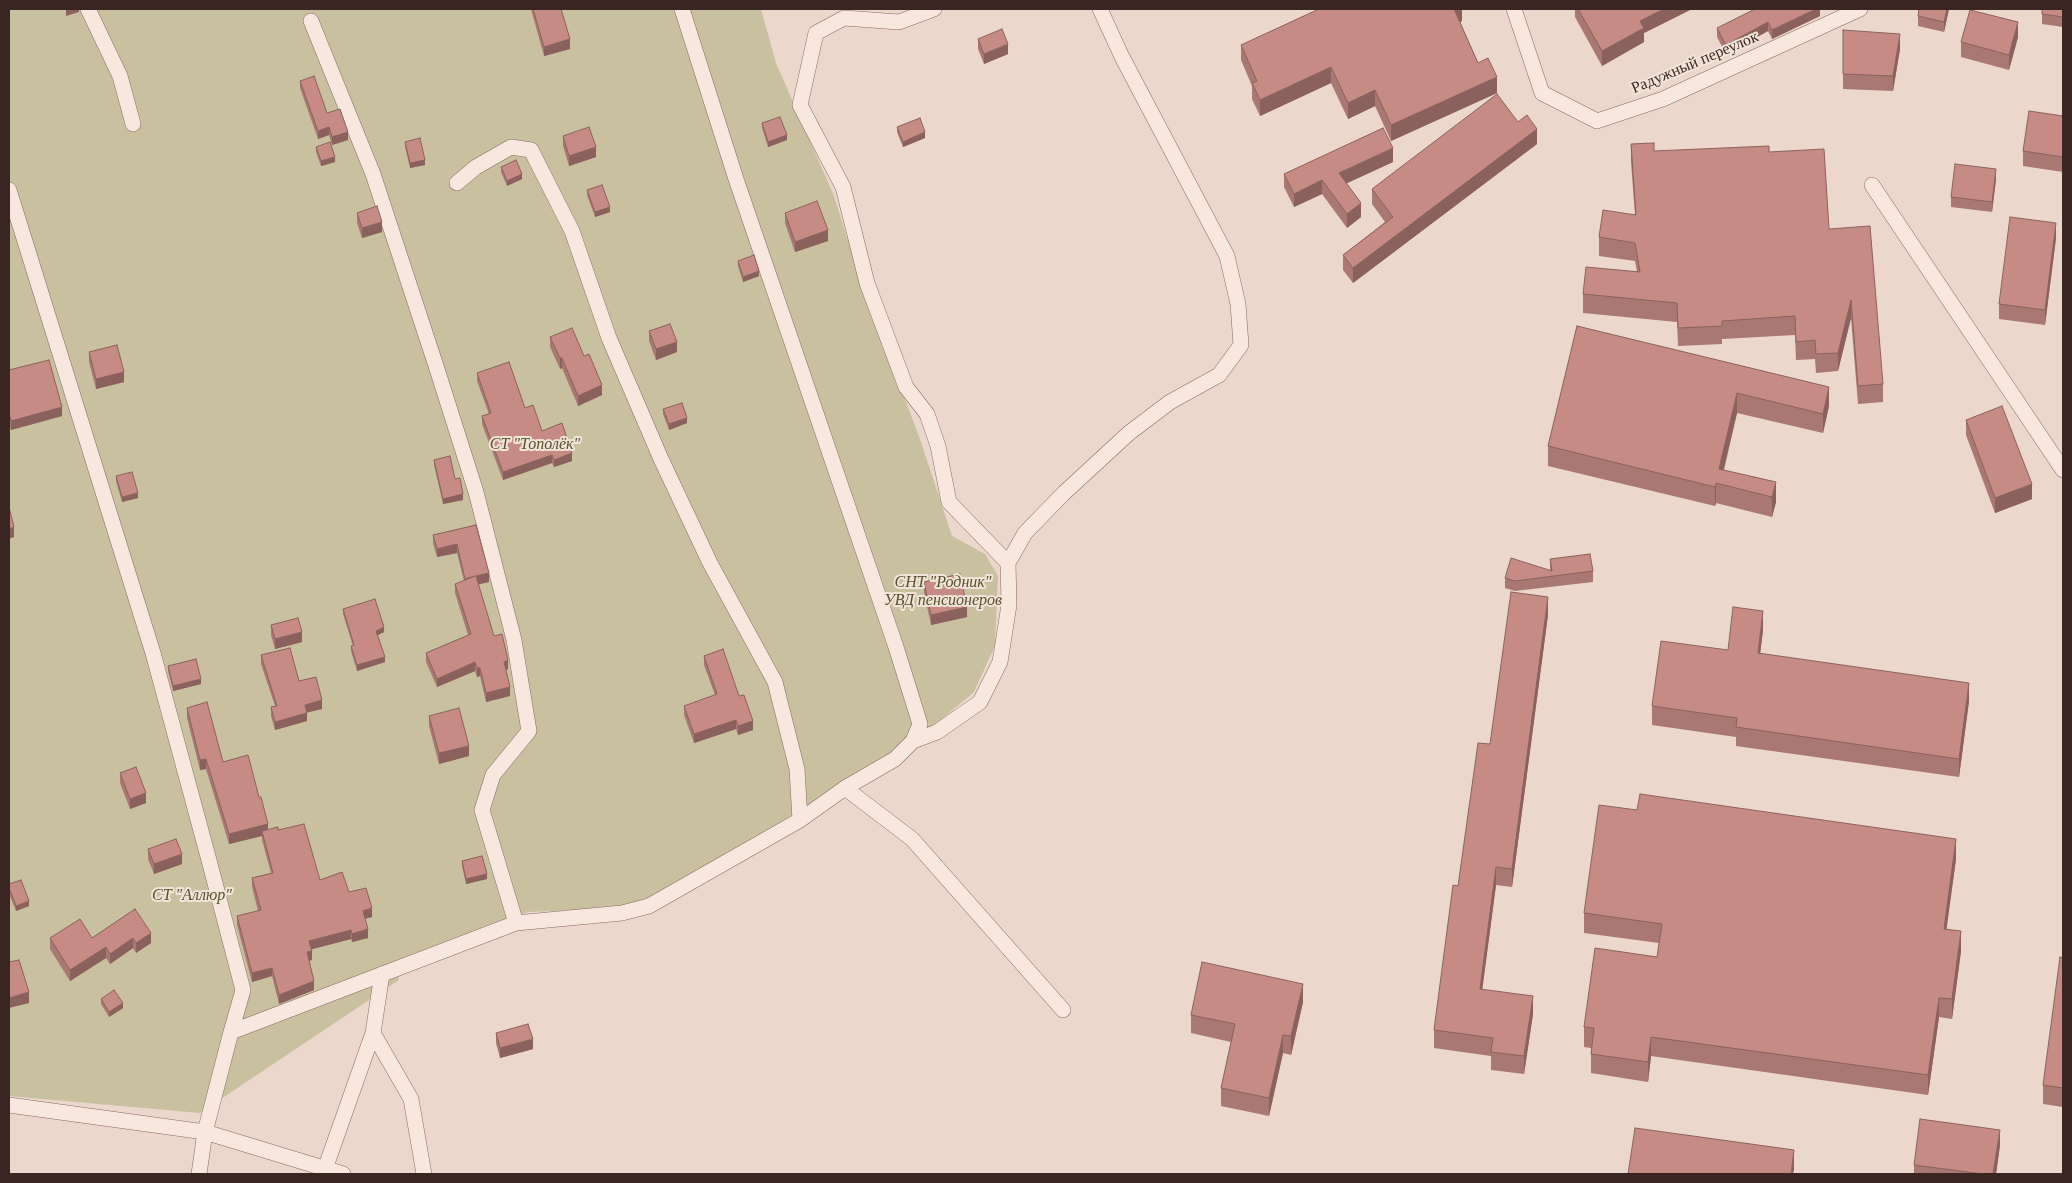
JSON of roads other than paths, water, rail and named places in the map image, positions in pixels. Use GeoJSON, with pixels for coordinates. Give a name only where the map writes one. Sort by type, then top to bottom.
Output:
{"type":"FeatureCollection","features":[{"type":"Feature","properties":{"kind":"street"},"geometry":{"type":"LineString","coordinates":[[88,9],[120,76],[133,124]]}},
{"type":"Feature","properties":{"kind":"street"},"geometry":{"type":"LineString","coordinates":[[230,1032],[516,923],[622,913],[649,906],[800,820],[845,788],[895,759],[913,741],[920,724],[896,647],[736,179],[682,9]]}},
{"type":"Feature","properties":{"kind":"street"},"geometry":{"type":"LineString","coordinates":[[934,9],[899,22],[844,18],[816,32],[800,105],[843,187],[867,283],[906,388],[927,414],[938,446],[949,502],[1008,563]]}},
{"type":"Feature","properties":{"kind":"street"},"geometry":{"type":"LineString","coordinates":[[913,741],[937,732],[980,702],[1000,662],[1009,605],[1008,563],[1026,533],[1064,493],[1143,423],[1170,402],[1219,375],[1241,345],[1238,304],[1226,256],[1122,57],[1100,9]]}},
{"type":"Feature","properties":{"kind":"street","name":"Радужный переулок"},"geometry":{"type":"LineString","coordinates":[[1514,9],[1542,93],[1597,121],[1663,99],[1860,9]]}},
{"type":"Feature","properties":{"kind":"street"},"geometry":{"type":"LineString","coordinates":[[311,21],[373,174],[434,359],[476,492],[514,640],[530,731],[493,775],[482,810],[516,923]]}},
{"type":"Feature","properties":{"kind":"street"},"geometry":{"type":"LineString","coordinates":[[457,183],[476,167],[511,147],[531,150],[572,230],[610,338],[661,459],[710,563],[775,682],[797,769],[800,820]]}},
{"type":"Feature","properties":{"kind":"street"},"geometry":{"type":"LineString","coordinates":[[1872,185],[2063,470]]}},
{"type":"Feature","properties":{"kind":"street"},"geometry":{"type":"LineString","coordinates":[[9,190],[153,653],[243,990],[230,1032],[205,1132],[199,1174]]}},
{"type":"Feature","properties":{"kind":"street"},"geometry":{"type":"LineString","coordinates":[[845,788],[912,839],[1063,1010]]}},
{"type":"Feature","properties":{"kind":"street"},"geometry":{"type":"LineString","coordinates":[[325,1169],[373,1033],[382,974]]}},
{"type":"Feature","properties":{"kind":"street"},"geometry":{"type":"LineString","coordinates":[[373,1033],[411,1099],[424,1174]]}},
{"type":"Feature","properties":{"kind":"street"},"geometry":{"type":"LineString","coordinates":[[9,1105],[205,1132],[343,1174]]}},
{"type":"Feature","properties":{"kind":"park label","name":"СТ \"Тополёк\""},"geometry":{"type":"Point","coordinates":[535,445]}},
{"type":"Feature","properties":{"kind":"park label","name":"СНТ \"Родник\" УВД пенсионеров"},"geometry":{"type":"Point","coordinates":[943,592]}},
{"type":"Feature","properties":{"kind":"park label","name":"СТ \"Аллюр\""},"geometry":{"type":"Point","coordinates":[192,896]}}]}
